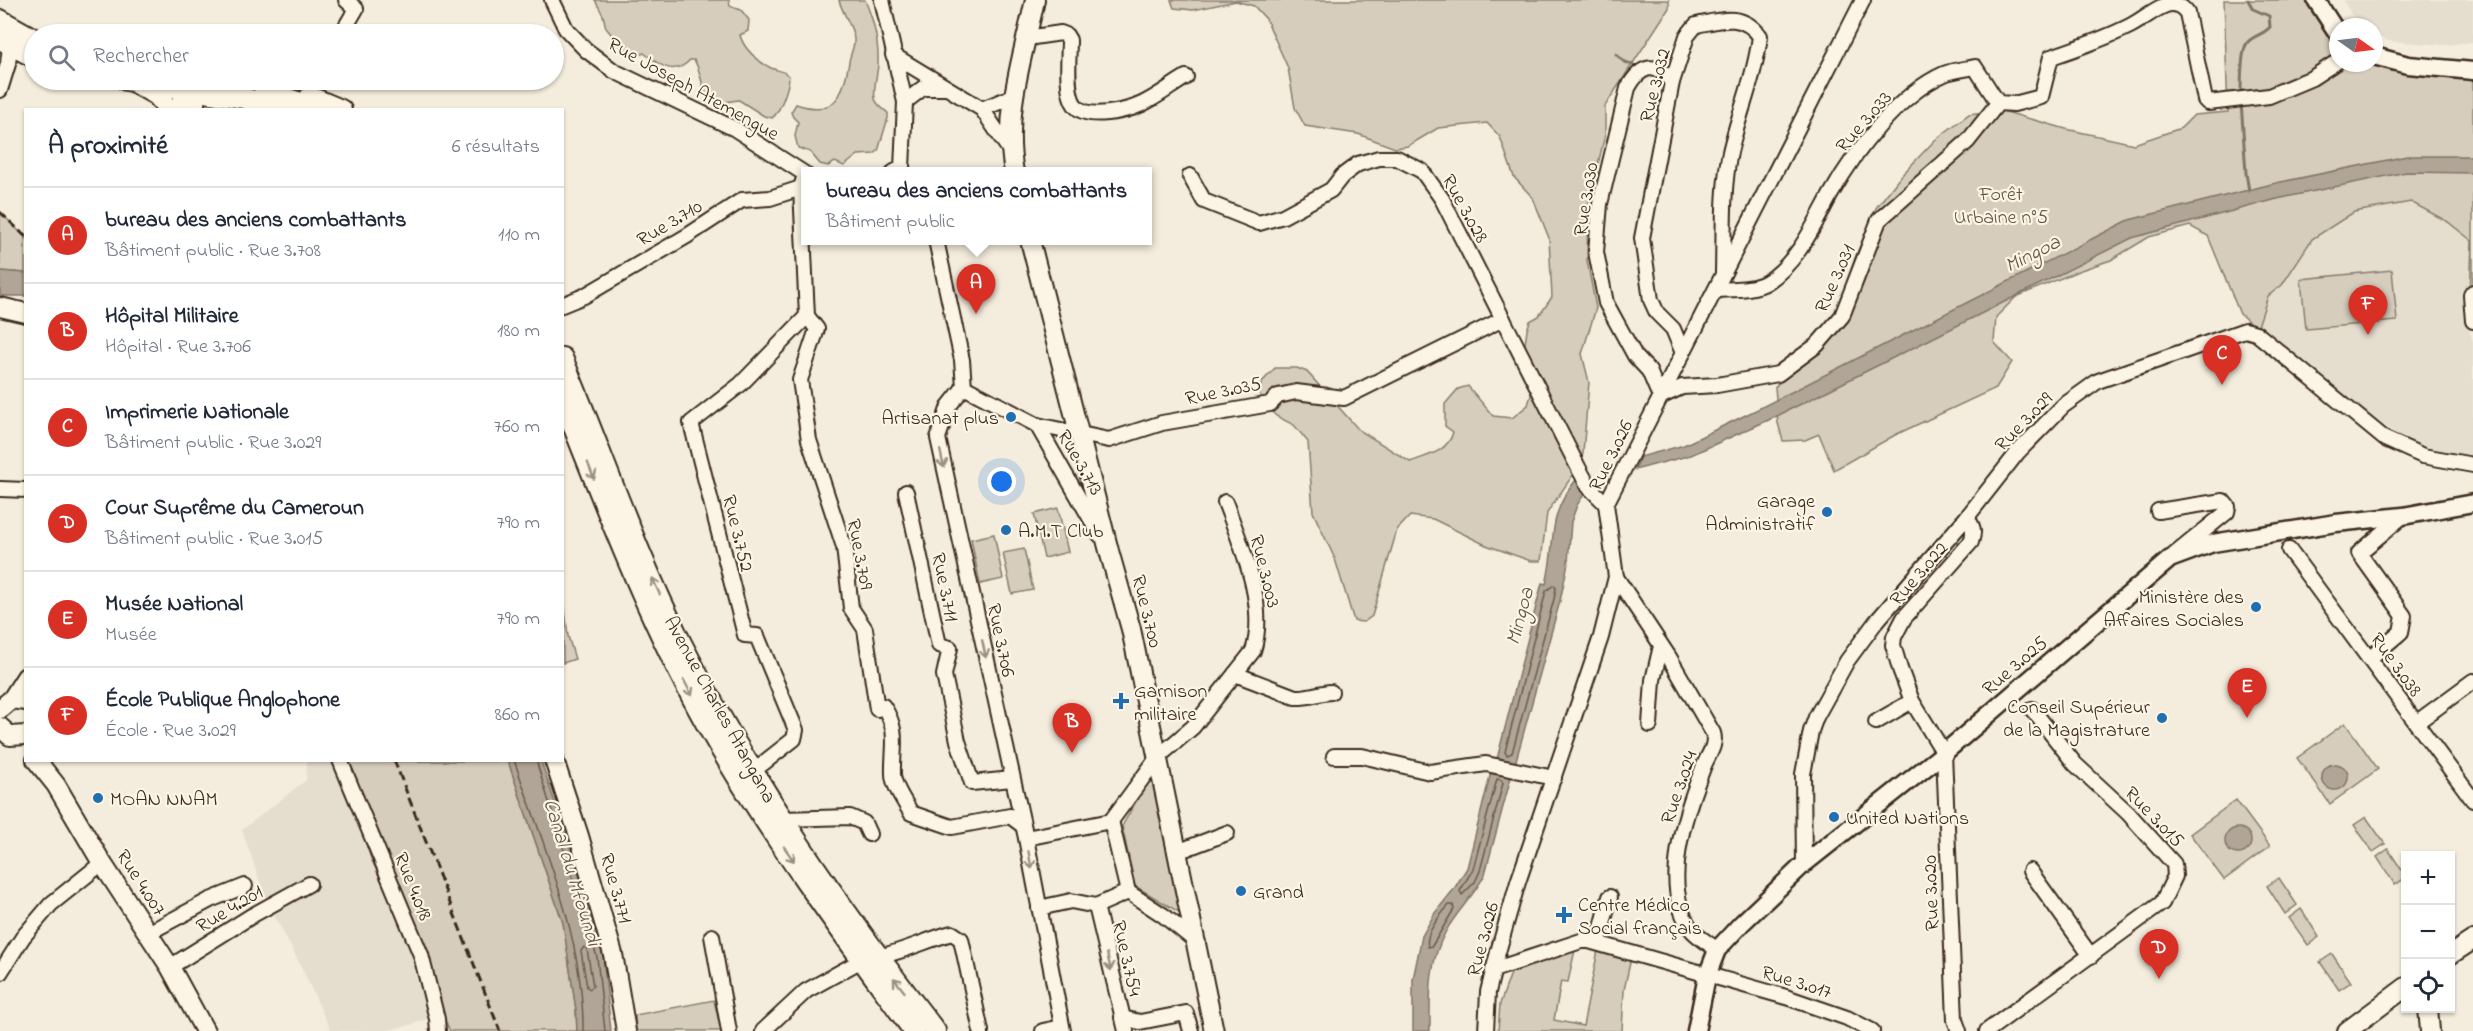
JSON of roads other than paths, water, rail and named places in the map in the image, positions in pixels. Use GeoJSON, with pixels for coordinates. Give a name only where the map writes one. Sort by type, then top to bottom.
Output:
{"type":"FeatureCollection","features":[{"type":"Feature","properties":{"kind":"main road"},"geometry":{"type":"LineString","coordinates":[[1013,167],[1011,152],[1014,96],[1035,0]]}},
{"type":"Feature","properties":{"kind":"main road"},"geometry":{"type":"LineString","coordinates":[[0,20],[24,33]]}},
{"type":"Feature","properties":{"kind":"main road"},"geometry":{"type":"LineString","coordinates":[[5,42],[24,52]]}},
{"type":"Feature","properties":{"kind":"main road"},"geometry":{"type":"LineString","coordinates":[[147,90],[157,95],[167,108]]}},
{"type":"Feature","properties":{"kind":"main road"},"geometry":{"type":"LineString","coordinates":[[183,108],[193,90]]}},
{"type":"Feature","properties":{"kind":"main road"},"geometry":{"type":"LineString","coordinates":[[203,90],[276,108]]}},
{"type":"Feature","properties":{"kind":"main road"},"geometry":{"type":"LineString","coordinates":[[258,90],[316,108]]}},
{"type":"Feature","properties":{"kind":"main road"},"geometry":{"type":"LineString","coordinates":[[288,90],[336,108]]}},
{"type":"Feature","properties":{"kind":"main road"},"geometry":{"type":"LineString","coordinates":[[237,108],[257,102]]}},
{"type":"Feature","properties":{"kind":"main road","name":"Rue 3.700"},"geometry":{"type":"LineString","coordinates":[[1031,245],[1131,629],[1198,943],[1214,1031]]}},
{"type":"Feature","properties":{"kind":"main road"},"geometry":{"type":"LineString","coordinates":[[0,307],[24,313]]}},
{"type":"Feature","properties":{"kind":"main road","name":"Avenue Charles Atangana"},"geometry":{"type":"LineString","coordinates":[[564,363],[612,485],[681,642],[752,771],[914,1031]]}},
{"type":"Feature","properties":{"kind":"main road","name":"Avenue Charles Atangana"},"geometry":{"type":"LineString","coordinates":[[564,402],[618,538],[667,648],[700,710],[758,808],[870,958],[935,1031]]}},
{"type":"Feature","properties":{"kind":"main road"},"geometry":{"type":"LineString","coordinates":[[8,704],[24,680]]}},
{"type":"Feature","properties":{"kind":"main road"},"geometry":{"type":"LineString","coordinates":[[0,728],[5,733],[22,740]]}},
{"type":"Feature","properties":{"kind":"main road","name":"Rue 4.007"},"geometry":{"type":"LineString","coordinates":[[38,762],[56,785],[102,862],[170,967],[205,1031]]}},
{"type":"Feature","properties":{"kind":"main road"},"geometry":{"type":"LineString","coordinates":[[49,762],[56,785]]}},
{"type":"Feature","properties":{"kind":"main road","name":"Rue 3.771"},"geometry":{"type":"LineString","coordinates":[[555,762],[613,954],[626,1031]]}},
{"type":"Feature","properties":{"kind":"main road"},"geometry":{"type":"LineString","coordinates":[[2455,952],[2473,940]]}},
{"type":"Feature","properties":{"kind":"main road"},"geometry":{"type":"LineString","coordinates":[[2347,1031],[2401,991]]}},
{"type":"Feature","properties":{"kind":"main road"},"geometry":{"type":"LineString","coordinates":[[2428,1013],[2430,1031]]}},
{"type":"Feature","properties":{"kind":"street"},"geometry":{"type":"LineString","coordinates":[[346,0],[356,9],[347,24]]}},
{"type":"Feature","properties":{"kind":"street","name":"Rue Joseph Atemengue"},"geometry":{"type":"LineString","coordinates":[[552,0],[564,24]]}},
{"type":"Feature","properties":{"kind":"street"},"geometry":{"type":"LineString","coordinates":[[882,0],[904,102],[902,167]]}},
{"type":"Feature","properties":{"kind":"street"},"geometry":{"type":"LineString","coordinates":[[2316,0],[2329,20]]}},
{"type":"Feature","properties":{"kind":"street","name":"Rue 3.026"},"geometry":{"type":"LineString","coordinates":[[1486,1031],[1488,992],[1518,882],[1601,637],[1616,577],[1606,504],[1717,290],[1862,1]]}},
{"type":"Feature","properties":{"kind":"street"},"geometry":{"type":"LineString","coordinates":[[1998,103],[2014,104],[2041,97],[2051,57],[2109,36],[2166,5],[2179,5],[2187,13],[2205,100],[2208,103],[2269,96],[2312,78],[2329,67]]}},
{"type":"Feature","properties":{"kind":"street","name":"Rue 3.032"},"geometry":{"type":"LineString","coordinates":[[1683,353],[1673,329],[1657,313],[1651,300],[1642,238],[1672,82],[1687,36],[1696,25],[1742,20],[1754,28],[1760,36],[1757,57],[1730,154],[1725,191],[1723,277]]}},
{"type":"Feature","properties":{"kind":"street","name":"Rue Joseph Atemengue"},"geometry":{"type":"LineString","coordinates":[[564,25],[586,51],[614,71],[735,129],[801,177]]}},
{"type":"Feature","properties":{"kind":"street"},"geometry":{"type":"LineString","coordinates":[[1027,38],[1061,33],[1066,35],[1069,40],[1071,96],[1076,106],[1084,112],[1103,113],[1129,109],[1143,104],[1186,77]]}},
{"type":"Feature","properties":{"kind":"street"},"geometry":{"type":"LineString","coordinates":[[0,90],[8,64],[5,42]]}},
{"type":"Feature","properties":{"kind":"street"},"geometry":{"type":"LineString","coordinates":[[893,55],[982,109],[1011,152]]}},
{"type":"Feature","properties":{"kind":"street"},"geometry":{"type":"LineString","coordinates":[[2383,58],[2408,65],[2473,71]]}},
{"type":"Feature","properties":{"kind":"street","name":"Rue 3.033"},"geometry":{"type":"LineString","coordinates":[[1717,290],[1759,285],[1785,267],[1808,236],[1834,189],[1859,152],[1892,112],[1923,87],[1944,74],[1975,66],[1998,103]]}},
{"type":"Feature","properties":{"kind":"street","name":"Rue 3.030"},"geometry":{"type":"LineString","coordinates":[[1660,397],[1649,371],[1635,356],[1618,330],[1606,303],[1596,252],[1600,204],[1628,88],[1641,72],[1655,68],[1663,70],[1672,82]]}},
{"type":"Feature","properties":{"kind":"street"},"geometry":{"type":"LineString","coordinates":[[904,102],[923,88],[947,88]]}},
{"type":"Feature","properties":{"kind":"street"},"geometry":{"type":"LineString","coordinates":[[982,109],[1014,96]]}},
{"type":"Feature","properties":{"kind":"street","name":"Rue 3.031"},"geometry":{"type":"LineString","coordinates":[[1660,397],[1682,387],[1717,385],[1778,374],[1817,345],[1842,316],[1880,220],[1968,141],[1998,103]]}},
{"type":"Feature","properties":{"kind":"street","name":"Rue 3.028"},"geometry":{"type":"LineString","coordinates":[[1190,176],[1204,201],[1259,223],[1283,216],[1331,190],[1342,176],[1358,164],[1378,158],[1397,158],[1422,171],[1442,199],[1579,470],[1589,487],[1606,504]]}},
{"type":"Feature","properties":{"kind":"street","name":"Rue 3.710"},"geometry":{"type":"LineString","coordinates":[[564,304],[584,296],[646,260],[742,200],[770,198],[801,181]]}},
{"type":"Feature","properties":{"kind":"street","name":"Rue 3.709"},"geometry":{"type":"LineString","coordinates":[[805,245],[807,316],[817,329],[800,380],[809,440],[844,547],[851,608],[866,628],[878,709],[883,706],[892,719],[896,745],[893,777],[910,813],[952,827],[1010,816],[1024,832]]}},
{"type":"Feature","properties":{"kind":"street"},"geometry":{"type":"LineString","coordinates":[[937,245],[962,360],[964,387],[1037,425],[1079,434]]}},
{"type":"Feature","properties":{"kind":"street"},"geometry":{"type":"LineString","coordinates":[[2473,292],[2471,295],[2473,321]]}},
{"type":"Feature","properties":{"kind":"street","name":"Rue 3.752"},"geometry":{"type":"LineString","coordinates":[[752,771],[794,739],[796,730],[757,636],[745,635],[691,423],[741,384],[807,316]]}},
{"type":"Feature","properties":{"kind":"street","name":"Rue 3.035"},"geometry":{"type":"LineString","coordinates":[[1079,434],[1110,440],[1162,423],[1270,404],[1278,396],[1296,392],[1344,398],[1503,318]]}},
{"type":"Feature","properties":{"kind":"street","name":"Rue 3.029"},"geometry":{"type":"LineString","coordinates":[[1804,864],[1803,774],[1816,717],[1847,661],[1875,623],[1967,517],[2018,452],[2063,406],[2098,381],[2245,330],[2256,333],[2385,439],[2423,456],[2473,465]]}},
{"type":"Feature","properties":{"kind":"street","name":"Rue 3.706"},"geometry":{"type":"LineString","coordinates":[[964,387],[949,406],[938,438],[1024,832],[1062,1029]]}},
{"type":"Feature","properties":{"kind":"street","name":"Rue 3.713"},"geometry":{"type":"LineString","coordinates":[[1037,425],[1109,551]]}},
{"type":"Feature","properties":{"kind":"street"},"geometry":{"type":"LineString","coordinates":[[0,489],[24,490]]}},
{"type":"Feature","properties":{"kind":"street","name":"Rue 3.711"},"geometry":{"type":"LineString","coordinates":[[906,492],[939,645],[950,648],[944,675],[958,741],[972,783],[1012,779]]}},
{"type":"Feature","properties":{"kind":"street"},"geometry":{"type":"LineString","coordinates":[[2158,511],[2223,501],[2228,507],[2227,512],[2170,559]]}},
{"type":"Feature","properties":{"kind":"street","name":"Rue 3.003"},"geometry":{"type":"LineString","coordinates":[[1112,821],[1158,757],[1194,727],[1253,651],[1257,640],[1256,597],[1225,502]]}},
{"type":"Feature","properties":{"kind":"street","name":"Rue 3.025"},"geometry":{"type":"LineString","coordinates":[[1696,1031],[1707,976],[1717,950],[1804,864],[1944,753],[2170,559],[2212,543],[2336,523],[2403,516],[2473,503]]}},
{"type":"Feature","properties":{"kind":"street"},"geometry":{"type":"LineString","coordinates":[[2369,659],[2401,632],[2404,616],[2359,553],[2403,516]]}},
{"type":"Feature","properties":{"kind":"street","name":"Rue 3.022"},"geometry":{"type":"LineString","coordinates":[[1944,753],[1912,701],[1893,645],[1894,637],[1904,618],[1971,542],[1974,533],[1967,517]]}},
{"type":"Feature","properties":{"kind":"street","name":"Rue 3.038"},"geometry":{"type":"LineString","coordinates":[[2289,550],[2473,800]]}},
{"type":"Feature","properties":{"kind":"street","name":"Rue 3.024"},"geometry":{"type":"LineString","coordinates":[[1616,577],[1661,646],[1714,738],[1688,809],[1678,854],[1676,885],[1682,914],[1692,931],[1717,950]]}},
{"type":"Feature","properties":{"kind":"street"},"geometry":{"type":"LineString","coordinates":[[1650,724],[1653,680],[1661,646]]}},
{"type":"Feature","properties":{"kind":"street"},"geometry":{"type":"LineString","coordinates":[[1235,674],[1294,697],[1331,692]]}},
{"type":"Feature","properties":{"kind":"street"},"geometry":{"type":"LineString","coordinates":[[2416,723],[2473,681]]}},
{"type":"Feature","properties":{"kind":"street"},"geometry":{"type":"LineString","coordinates":[[1876,722],[1912,701]]}},
{"type":"Feature","properties":{"kind":"street","name":"Rue 3.015"},"geometry":{"type":"LineString","coordinates":[[1987,1031],[2162,903],[2175,876],[2174,864],[2128,813],[2075,764],[2032,709]]}},
{"type":"Feature","properties":{"kind":"street","name":"Rue 3.020"},"geometry":{"type":"LineString","coordinates":[[1944,753],[1955,1020],[1959,1031]]}},
{"type":"Feature","properties":{"kind":"street"},"geometry":{"type":"LineString","coordinates":[[1334,756],[1362,756],[1430,772],[1486,764],[1554,778]]}},
{"type":"Feature","properties":{"kind":"street","name":"Rue 4.018"},"geometry":{"type":"LineString","coordinates":[[341,762],[421,955],[438,1031]]}},
{"type":"Feature","properties":{"kind":"street"},"geometry":{"type":"LineString","coordinates":[[783,819],[850,817],[864,823],[869,834]]}},
{"type":"Feature","properties":{"kind":"street"},"geometry":{"type":"LineString","coordinates":[[1024,832],[1112,821],[1128,892],[1163,915],[1198,943]]}},
{"type":"Feature","properties":{"kind":"street"},"geometry":{"type":"LineString","coordinates":[[1177,852],[1227,833]]}},
{"type":"Feature","properties":{"kind":"street"},"geometry":{"type":"LineString","coordinates":[[0,973],[23,938],[51,904],[102,862]]}},
{"type":"Feature","properties":{"kind":"street"},"geometry":{"type":"LineString","coordinates":[[2030,871],[2091,956]]}},
{"type":"Feature","properties":{"kind":"street","name":"Rue 4.201"},"geometry":{"type":"LineString","coordinates":[[170,967],[252,915],[309,884]]}},
{"type":"Feature","properties":{"kind":"street"},"geometry":{"type":"LineString","coordinates":[[148,933],[210,900],[245,886]]}},
{"type":"Feature","properties":{"kind":"street"},"geometry":{"type":"LineString","coordinates":[[1039,908],[1071,901],[1096,906],[1128,892]]}},
{"type":"Feature","properties":{"kind":"street"},"geometry":{"type":"LineString","coordinates":[[1493,970],[1581,941],[1598,943],[1610,897]]}},
{"type":"Feature","properties":{"kind":"street","name":"Rue 3.754"},"geometry":{"type":"LineString","coordinates":[[1096,906],[1124,1025],[1186,1013],[1191,1031]]}},
{"type":"Feature","properties":{"kind":"street"},"geometry":{"type":"LineString","coordinates":[[763,1031],[806,992],[870,958],[900,952],[931,938],[952,933],[961,939],[981,1031]]}},
{"type":"Feature","properties":{"kind":"street"},"geometry":{"type":"LineString","coordinates":[[712,936],[729,1031]]}},
{"type":"Feature","properties":{"kind":"street","name":"Rue 3.017"},"geometry":{"type":"LineString","coordinates":[[1598,943],[1786,997],[1847,1017],[1872,1031]]}},
{"type":"Feature","properties":{"kind":"street"},"geometry":{"type":"LineString","coordinates":[[1043,1031],[1062,1029]]}},
{"type":"Feature","properties":{"kind":"water"},"geometry":{"type":"Polygon","coordinates":[[[2407,156],[2473,156],[2473,173],[2406,172],[2277,199],[2132,238],[1773,418],[1691,455],[1635,470],[1640,457],[1684,445],[2129,220],[2276,183],[2407,156]]]}},
{"type":"Feature","properties":{"kind":"water"},"geometry":{"type":"Polygon","coordinates":[[[0,271],[24,273],[24,296],[0,296],[0,271]]]}},
{"type":"Feature","properties":{"kind":"water"},"geometry":{"type":"Polygon","coordinates":[[[1576,480],[1585,493],[1577,505],[1571,522],[1568,563],[1560,601],[1515,764],[1497,759],[1542,583],[1546,584],[1556,518],[1566,494],[1576,480]]]}},
{"type":"Feature","properties":{"kind":"water","name":"Canal du Mfoundi"},"geometry":{"type":"Polygon","coordinates":[[[508,762],[541,762],[577,868],[603,956],[611,1031],[577,1031],[563,923],[508,762]]]}},
{"type":"Feature","properties":{"kind":"water"},"geometry":{"type":"Polygon","coordinates":[[[2335,764],[2344,768],[2348,777],[2344,786],[2335,790],[2326,786],[2322,777],[2326,768],[2335,764]]]}},
{"type":"Feature","properties":{"kind":"water"},"geometry":{"type":"Polygon","coordinates":[[[1491,772],[1511,777],[1485,874],[1450,924],[1440,943],[1431,980],[1430,1031],[1413,1031],[1413,979],[1422,936],[1435,913],[1467,868],[1491,772]]]}},
{"type":"Feature","properties":{"kind":"water"},"geometry":{"type":"Polygon","coordinates":[[[2238,828],[2247,832],[2251,841],[2247,850],[2238,854],[2229,850],[2225,841],[2229,832],[2238,828]]]}},
{"type":"Feature","properties":{"kind":"waterway"},"geometry":{"type":"LineString","coordinates":[[2241,96],[2245,47],[2249,40],[2270,27],[2269,16],[2253,9],[2248,0]]}},
{"type":"Feature","properties":{"kind":"waterway"},"geometry":{"type":"LineString","coordinates":[[1616,54],[1623,61],[1640,68]]}},
{"type":"Feature","properties":{"kind":"waterway"},"geometry":{"type":"LineString","coordinates":[[2241,102],[2249,191]]}},
{"type":"Feature","properties":{"kind":"railway"},"geometry":{"type":"LineString","coordinates":[[0,212],[24,235]]}},
{"type":"Feature","properties":{"kind":"railway"},"geometry":{"type":"LineString","coordinates":[[395,762],[500,1031]]}},
{"type":"Feature","properties":{"kind":"place","name":"bureau des anciens combattants"},"geometry":{"type":"Point","coordinates":[976,314]}},
{"type":"Feature","properties":{"kind":"place","name":"École Publique Anglophone"},"geometry":{"type":"Point","coordinates":[2368,335]}},
{"type":"Feature","properties":{"kind":"place","name":"Imprimerie Nationale"},"geometry":{"type":"Point","coordinates":[2222,385]}},
{"type":"Feature","properties":{"kind":"place","name":"Artisanat plus"},"geometry":{"type":"Point","coordinates":[1011,417]}},
{"type":"Feature","properties":{"kind":"place","name":"Garage Administratif"},"geometry":{"type":"Point","coordinates":[1827,512]}},
{"type":"Feature","properties":{"kind":"place","name":"A.M.T Club"},"geometry":{"type":"Point","coordinates":[1006,530]}},
{"type":"Feature","properties":{"kind":"place","name":"Ministère des Affaires Sociales"},"geometry":{"type":"Point","coordinates":[2256,607]}},
{"type":"Feature","properties":{"kind":"place","name":"Garnison militaire"},"geometry":{"type":"Point","coordinates":[1121,701]}},
{"type":"Feature","properties":{"kind":"place","name":"Conseil Supérieur de la Magistrature"},"geometry":{"type":"Point","coordinates":[2162,718]}},
{"type":"Feature","properties":{"kind":"place","name":"Musée National"},"geometry":{"type":"Point","coordinates":[2247,718]}},
{"type":"Feature","properties":{"kind":"place","name":"Hôpital Militaire"},"geometry":{"type":"Point","coordinates":[1072,753]}},
{"type":"Feature","properties":{"kind":"place","name":"MOAN NNAM"},"geometry":{"type":"Point","coordinates":[98,798]}},
{"type":"Feature","properties":{"kind":"place","name":"United Nations"},"geometry":{"type":"Point","coordinates":[1834,817]}},
{"type":"Feature","properties":{"kind":"place","name":"Grand"},"geometry":{"type":"Point","coordinates":[1241,891]}},
{"type":"Feature","properties":{"kind":"place","name":"Centre Médico Social français"},"geometry":{"type":"Point","coordinates":[1564,915]}},
{"type":"Feature","properties":{"kind":"place","name":"Cour Suprême du Cameroun"},"geometry":{"type":"Point","coordinates":[2159,979]}},
{"type":"Feature","properties":{"kind":"park label","name":"Forêt Urbaine n°5"},"geometry":{"type":"Point","coordinates":[2001,204]}},
{"type":"Feature","properties":{"kind":"water label","name":"Mingoa"},"geometry":{"type":"Point","coordinates":[2032,253]}},
{"type":"Feature","properties":{"kind":"water label","name":"Mingoa"},"geometry":{"type":"Point","coordinates":[1519,616]}}]}
